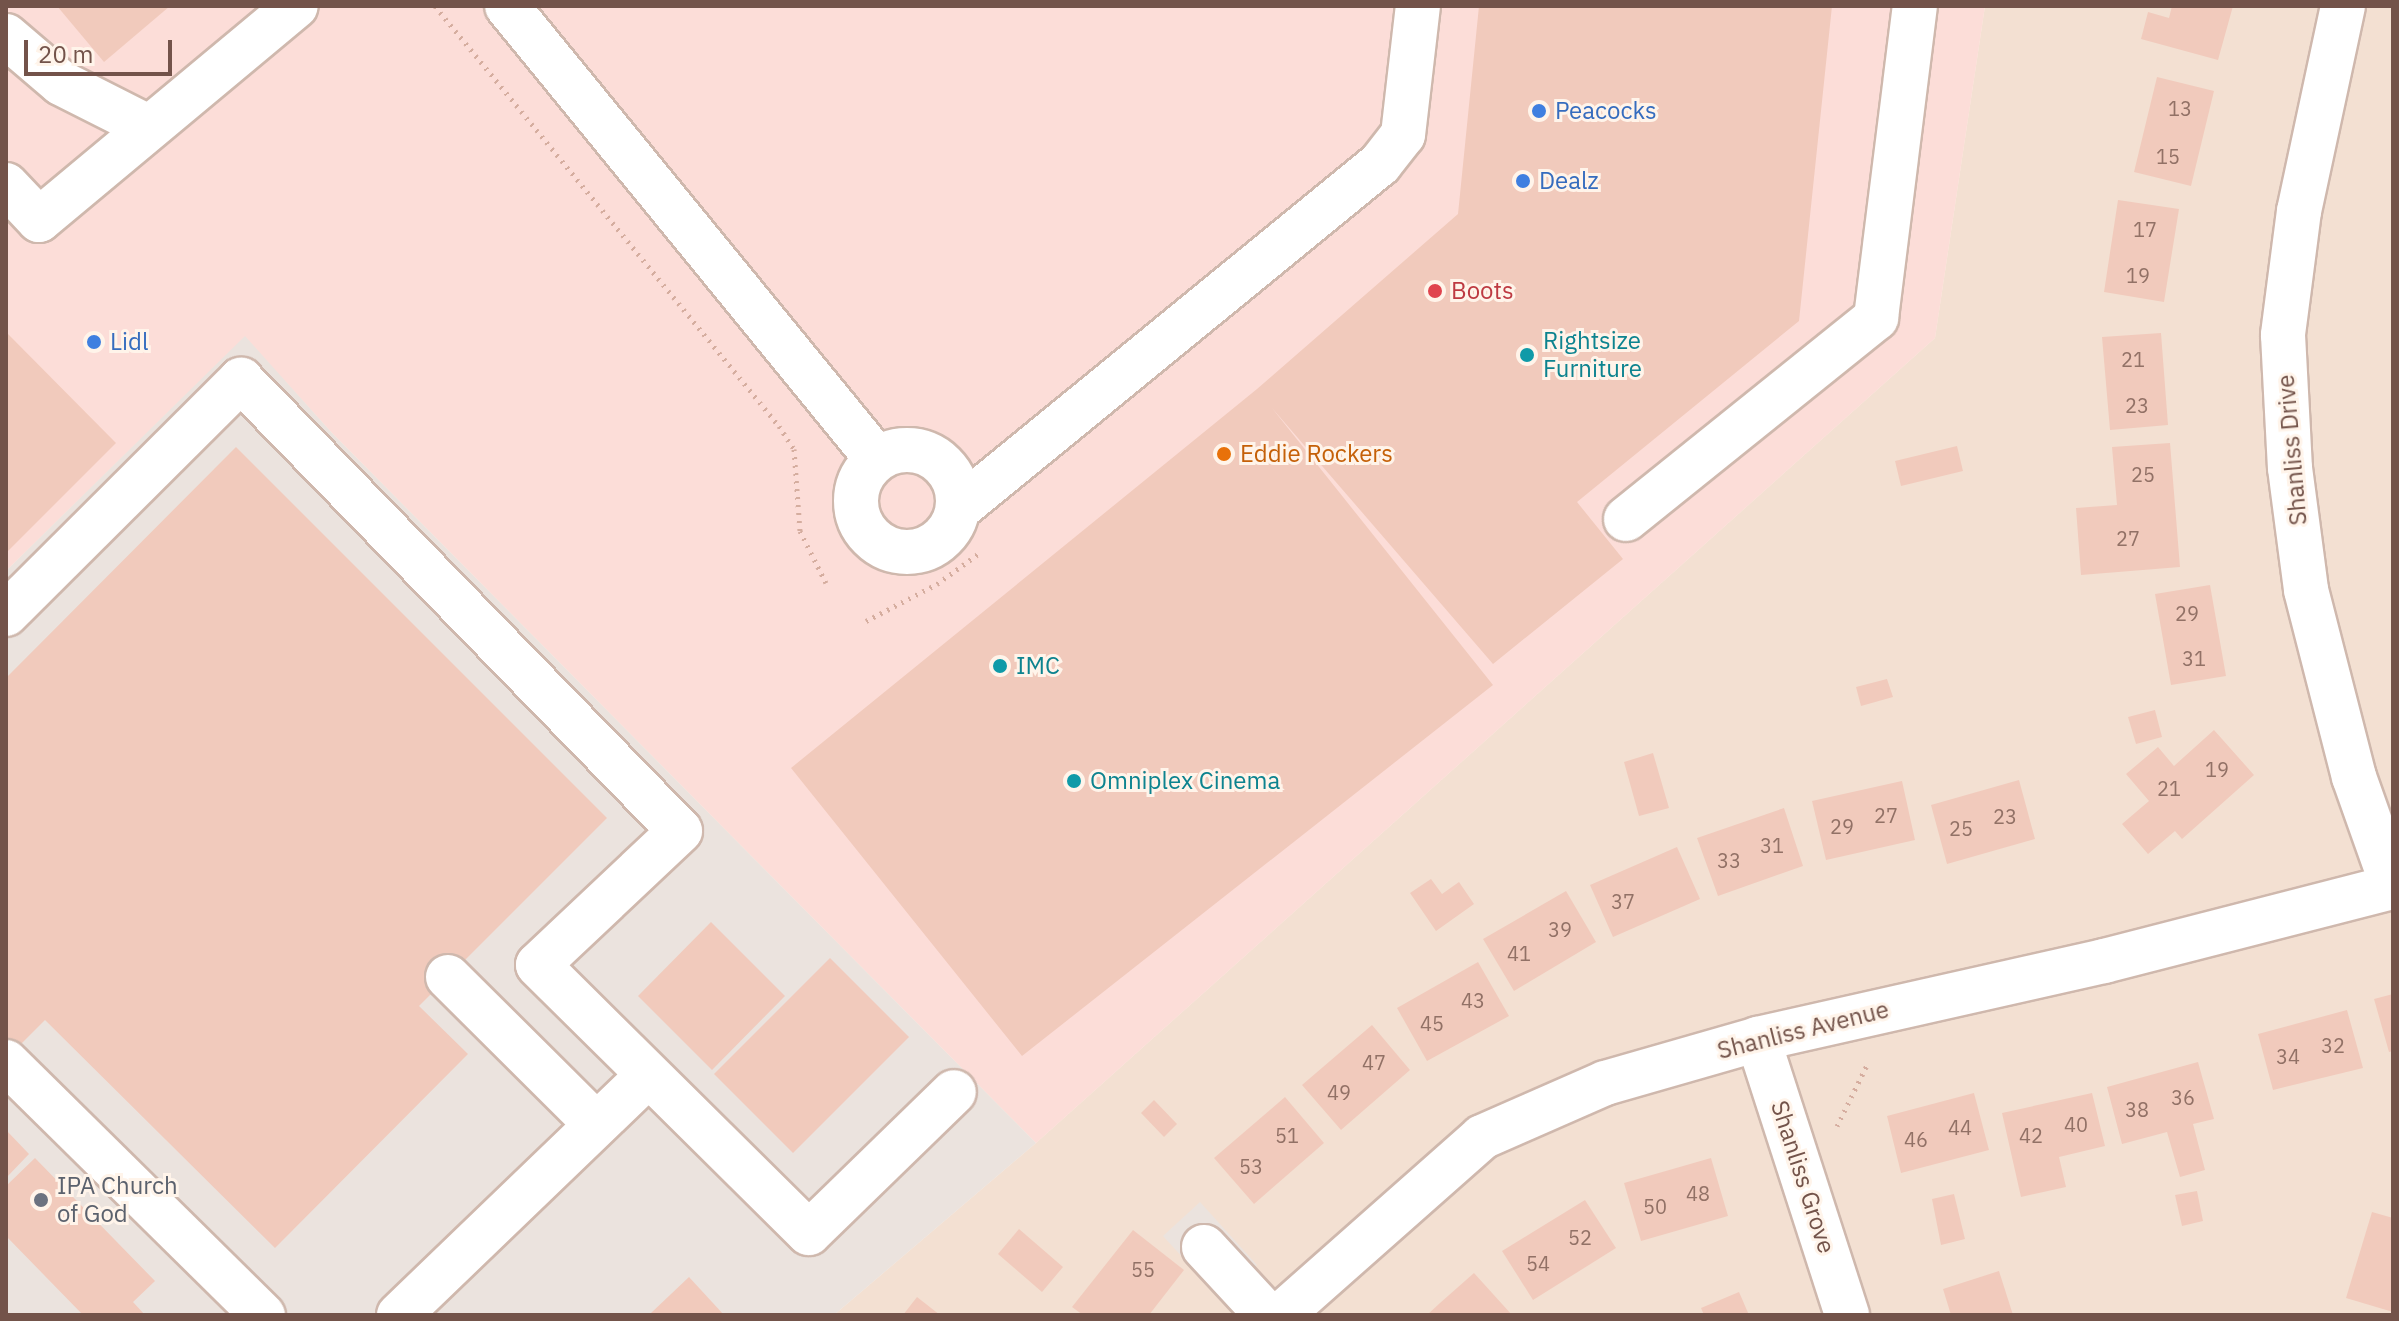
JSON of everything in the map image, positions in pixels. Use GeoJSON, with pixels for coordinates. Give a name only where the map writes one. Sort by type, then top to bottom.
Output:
{"type":"FeatureCollection","features":[{"type":"Feature","properties":{"kind":"street"},"geometry":{"type":"LineString","coordinates":[[6,185],[39,220],[146,126],[296,6]]}},
{"type":"Feature","properties":{"kind":"street"},"geometry":{"type":"LineString","coordinates":[[507,6],[877,459]]}},
{"type":"Feature","properties":{"kind":"street"},"geometry":{"type":"LineString","coordinates":[[958,509],[952,476],[942,462],[910,450],[877,459],[858,487],[856,504],[860,521],[883,546],[899,552],[930,547],[943,538],[958,509],[1380,164],[1403,135],[1418,6]]}},
{"type":"Feature","properties":{"kind":"street"},"geometry":{"type":"LineString","coordinates":[[1626,519],[1876,318],[1915,6]]}},
{"type":"Feature","properties":{"kind":"street","name":"Shanliss Drive"},"geometry":{"type":"LineString","coordinates":[[2343,6],[2299,211],[2283,335],[2290,468],[2306,590],[2354,777],[2393,887]]}},
{"type":"Feature","properties":{"kind":"street"},"geometry":{"type":"LineString","coordinates":[[6,36],[61,83],[146,126]]}},
{"type":"Feature","properties":{"kind":"street"},"geometry":{"type":"LineString","coordinates":[[6,614],[241,380],[680,831],[538,965],[648,1075],[809,1233],[954,1092]]}},
{"type":"Feature","properties":{"kind":"street","name":"Shanliss Avenue"},"geometry":{"type":"LineString","coordinates":[[1281,1315],[1482,1137],[1605,1083],[1758,1039],[2104,961],[2393,887]]}},
{"type":"Feature","properties":{"kind":"street"},"geometry":{"type":"LineString","coordinates":[[448,977],[596,1124]]}},
{"type":"Feature","properties":{"kind":"street","name":"Shanliss Grove"},"geometry":{"type":"LineString","coordinates":[[1758,1039],[1847,1315]]}},
{"type":"Feature","properties":{"kind":"street"},"geometry":{"type":"LineString","coordinates":[[6,1062],[263,1315]]}},
{"type":"Feature","properties":{"kind":"street"},"geometry":{"type":"LineString","coordinates":[[399,1315],[648,1075]]}},
{"type":"Feature","properties":{"kind":"street"},"geometry":{"type":"LineString","coordinates":[[1204,1247],[1267,1315]]}},
{"type":"Feature","properties":{"kind":"path"},"geometry":{"type":"LineString","coordinates":[[435,6],[779,426],[794,449],[800,531],[826,583]]}},
{"type":"Feature","properties":{"kind":"shaded area"},"geometry":{"type":"Polygon","coordinates":[[[6,6],[1985,6],[1935,338],[1036,1143],[332,433],[245,337],[6,571],[6,6]]]}},
{"type":"Feature","properties":{"kind":"shaded area"},"geometry":{"type":"Polygon","coordinates":[[[1985,6],[2393,6],[2393,1315],[834,1315],[1036,1143],[1935,338],[1985,6]]]}},
{"type":"Feature","properties":{"kind":"shaded area"},"geometry":{"type":"Polygon","coordinates":[[[245,336],[332,433],[1036,1143],[834,1315],[6,1315],[6,571],[245,336]]]}},
{"type":"Feature","properties":{"kind":"shaded area"},"geometry":{"type":"Polygon","coordinates":[[[1200,1202],[1257,1265],[1220,1298],[1163,1236],[1200,1202]]]}},
{"type":"Feature","properties":{"kind":"building"},"geometry":{"type":"Polygon","coordinates":[[[57,6],[170,6],[104,62],[57,6]]]}},
{"type":"Feature","properties":{"kind":"building"},"geometry":{"type":"Polygon","coordinates":[[[1479,6],[1832,6],[1799,321],[1577,502],[1623,559],[1493,664],[1272,408],[1493,685],[1022,1056],[791,768],[1257,389],[1458,214],[1479,6]]]}},
{"type":"Feature","properties":{"kind":"building"},"geometry":{"type":"Polygon","coordinates":[[[2172,6],[2233,6],[2218,60],[2141,39],[2148,12],[2169,18],[2172,6]]]}},
{"type":"Feature","properties":{"kind":"building"},"geometry":{"type":"Polygon","coordinates":[[[2157,77],[2214,91],[2191,186],[2134,172],[2157,77]]]}},
{"type":"Feature","properties":{"kind":"building"},"geometry":{"type":"Polygon","coordinates":[[[2118,200],[2179,209],[2164,302],[2104,292],[2118,200]]]}},
{"type":"Feature","properties":{"kind":"building"},"geometry":{"type":"Polygon","coordinates":[[[6,332],[116,443],[6,553],[6,332]]]}},
{"type":"Feature","properties":{"kind":"building"},"geometry":{"type":"Polygon","coordinates":[[[2161,333],[2168,425],[2110,430],[2102,337],[2161,333]]]}},
{"type":"Feature","properties":{"kind":"building"},"geometry":{"type":"Polygon","coordinates":[[[2170,443],[2180,567],[2081,575],[2076,508],[2117,505],[2112,447],[2170,443]]]}},
{"type":"Feature","properties":{"kind":"building"},"geometry":{"type":"Polygon","coordinates":[[[1957,446],[1963,471],[1901,486],[1895,461],[1957,446]]]}},
{"type":"Feature","properties":{"kind":"building"},"geometry":{"type":"Polygon","coordinates":[[[236,447],[607,818],[419,1006],[468,1054],[275,1248],[45,1020],[6,1059],[6,678],[236,447]]]}},
{"type":"Feature","properties":{"kind":"building"},"geometry":{"type":"Polygon","coordinates":[[[2210,585],[2226,676],[2171,685],[2155,594],[2210,585]]]}},
{"type":"Feature","properties":{"kind":"building"},"geometry":{"type":"Polygon","coordinates":[[[1887,679],[1893,697],[1861,706],[1856,687],[1887,679]]]}},
{"type":"Feature","properties":{"kind":"building"},"geometry":{"type":"Polygon","coordinates":[[[2155,710],[2162,737],[2136,744],[2128,717],[2155,710]]]}},
{"type":"Feature","properties":{"kind":"building"},"geometry":{"type":"Polygon","coordinates":[[[2214,730],[2254,775],[2182,839],[2175,831],[2148,854],[2122,824],[2149,801],[2126,774],[2158,747],[2174,766],[2214,730]]]}},
{"type":"Feature","properties":{"kind":"building"},"geometry":{"type":"Polygon","coordinates":[[[1653,753],[1669,808],[1639,816],[1624,762],[1653,753]]]}},
{"type":"Feature","properties":{"kind":"building"},"geometry":{"type":"Polygon","coordinates":[[[2019,780],[2035,839],[1947,864],[1931,805],[2019,780]]]}},
{"type":"Feature","properties":{"kind":"building"},"geometry":{"type":"Polygon","coordinates":[[[1902,781],[1915,840],[1826,860],[1812,801],[1902,781]]]}},
{"type":"Feature","properties":{"kind":"building"},"geometry":{"type":"Polygon","coordinates":[[[1784,808],[1803,866],[1718,896],[1697,838],[1784,808]]]}},
{"type":"Feature","properties":{"kind":"building"},"geometry":{"type":"Polygon","coordinates":[[[1677,847],[1700,899],[1613,937],[1590,885],[1677,847]]]}},
{"type":"Feature","properties":{"kind":"building"},"geometry":{"type":"Polygon","coordinates":[[[1431,879],[1442,894],[1459,882],[1474,904],[1436,931],[1410,893],[1431,879]]]}},
{"type":"Feature","properties":{"kind":"building"},"geometry":{"type":"Polygon","coordinates":[[[1566,891],[1596,942],[1514,991],[1483,939],[1566,891]]]}},
{"type":"Feature","properties":{"kind":"building"},"geometry":{"type":"Polygon","coordinates":[[[711,922],[785,996],[712,1070],[638,996],[711,922]]]}},
{"type":"Feature","properties":{"kind":"building"},"geometry":{"type":"Polygon","coordinates":[[[830,958],[909,1037],[793,1153],[714,1074],[830,958]]]}},
{"type":"Feature","properties":{"kind":"building"},"geometry":{"type":"Polygon","coordinates":[[[1478,962],[1509,1016],[1427,1061],[1397,1008],[1478,962]]]}},
{"type":"Feature","properties":{"kind":"building"},"geometry":{"type":"Polygon","coordinates":[[[2393,994],[2393,1051],[2389,1052],[2374,999],[2393,994]]]}},
{"type":"Feature","properties":{"kind":"building"},"geometry":{"type":"Polygon","coordinates":[[[2347,1010],[2363,1068],[2273,1090],[2258,1034],[2347,1010]]]}},
{"type":"Feature","properties":{"kind":"building"},"geometry":{"type":"Polygon","coordinates":[[[1372,1025],[1410,1070],[1341,1130],[1302,1085],[1372,1025]]]}},
{"type":"Feature","properties":{"kind":"building"},"geometry":{"type":"Polygon","coordinates":[[[2198,1062],[2214,1119],[2193,1124],[2205,1170],[2180,1177],[2167,1132],[2122,1144],[2107,1087],[2198,1062]]]}},
{"type":"Feature","properties":{"kind":"building"},"geometry":{"type":"Polygon","coordinates":[[[1974,1093],[1989,1150],[1901,1173],[1887,1116],[1974,1093]]]}},
{"type":"Feature","properties":{"kind":"building"},"geometry":{"type":"Polygon","coordinates":[[[2092,1093],[2105,1146],[2059,1157],[2066,1187],[2021,1197],[2002,1113],[2092,1093]]]}},
{"type":"Feature","properties":{"kind":"building"},"geometry":{"type":"Polygon","coordinates":[[[1285,1097],[1324,1143],[1254,1204],[1214,1158],[1285,1097]]]}},
{"type":"Feature","properties":{"kind":"building"},"geometry":{"type":"Polygon","coordinates":[[[1154,1100],[1177,1124],[1164,1137],[1141,1113],[1154,1100]]]}},
{"type":"Feature","properties":{"kind":"building"},"geometry":{"type":"Polygon","coordinates":[[[6,1130],[29,1154],[6,1178],[6,1130]]]}},
{"type":"Feature","properties":{"kind":"building"},"geometry":{"type":"Polygon","coordinates":[[[35,1158],[155,1281],[133,1302],[145,1315],[83,1315],[6,1236],[6,1186],[35,1158]]]}},
{"type":"Feature","properties":{"kind":"building"},"geometry":{"type":"Polygon","coordinates":[[[1711,1158],[1728,1216],[1641,1241],[1624,1183],[1711,1158]]]}},
{"type":"Feature","properties":{"kind":"building"},"geometry":{"type":"Polygon","coordinates":[[[2197,1191],[2203,1221],[2182,1226],[2175,1195],[2197,1191]]]}},
{"type":"Feature","properties":{"kind":"building"},"geometry":{"type":"Polygon","coordinates":[[[1954,1194],[1965,1239],[1941,1245],[1932,1199],[1954,1194]]]}},
{"type":"Feature","properties":{"kind":"building"},"geometry":{"type":"Polygon","coordinates":[[[1585,1200],[1616,1248],[1533,1300],[1502,1251],[1585,1200]]]}},
{"type":"Feature","properties":{"kind":"building"},"geometry":{"type":"Polygon","coordinates":[[[2372,1212],[2393,1218],[2393,1312],[2346,1298],[2372,1212]]]}},
{"type":"Feature","properties":{"kind":"building"},"geometry":{"type":"Polygon","coordinates":[[[1019,1229],[1063,1267],[1042,1292],[998,1254],[1019,1229]]]}},
{"type":"Feature","properties":{"kind":"building"},"geometry":{"type":"Polygon","coordinates":[[[1133,1230],[1184,1270],[1149,1315],[1083,1315],[1072,1307],[1133,1230]]]}},
{"type":"Feature","properties":{"kind":"building"},"geometry":{"type":"Polygon","coordinates":[[[1999,1271],[2013,1315],[1951,1315],[1943,1289],[1999,1271]]]}},
{"type":"Feature","properties":{"kind":"building"},"geometry":{"type":"Polygon","coordinates":[[[1474,1273],[1512,1315],[1427,1315],[1440,1303],[1474,1273]]]}},
{"type":"Feature","properties":{"kind":"building"},"geometry":{"type":"Polygon","coordinates":[[[689,1277],[724,1315],[652,1315],[651,1313],[689,1277]]]}},
{"type":"Feature","properties":{"kind":"building"},"geometry":{"type":"Polygon","coordinates":[[[1739,1292],[1749,1315],[1704,1315],[1701,1308],[1739,1292]]]}},
{"type":"Feature","properties":{"kind":"building"},"geometry":{"type":"Polygon","coordinates":[[[917,1297],[940,1315],[903,1315],[917,1297]]]}},
{"type":"Feature","properties":{"kind":"place","name":"Peacocks"},"geometry":{"type":"Point","coordinates":[1539,111]}},
{"type":"Feature","properties":{"kind":"place","name":"Dealz"},"geometry":{"type":"Point","coordinates":[1523,181]}},
{"type":"Feature","properties":{"kind":"place","name":"Boots"},"geometry":{"type":"Point","coordinates":[1435,291]}},
{"type":"Feature","properties":{"kind":"place","name":"Lidl"},"geometry":{"type":"Point","coordinates":[94,342]}},
{"type":"Feature","properties":{"kind":"place","name":"Rightsize Furniture"},"geometry":{"type":"Point","coordinates":[1527,355]}},
{"type":"Feature","properties":{"kind":"place","name":"Eddie Rockers"},"geometry":{"type":"Point","coordinates":[1224,454]}},
{"type":"Feature","properties":{"kind":"place","name":"IMC"},"geometry":{"type":"Point","coordinates":[1000,666]}},
{"type":"Feature","properties":{"kind":"place","name":"Omniplex Cinema"},"geometry":{"type":"Point","coordinates":[1074,781]}},
{"type":"Feature","properties":{"kind":"place","name":"IPA Church of God"},"geometry":{"type":"Point","coordinates":[41,1200]}}]}
